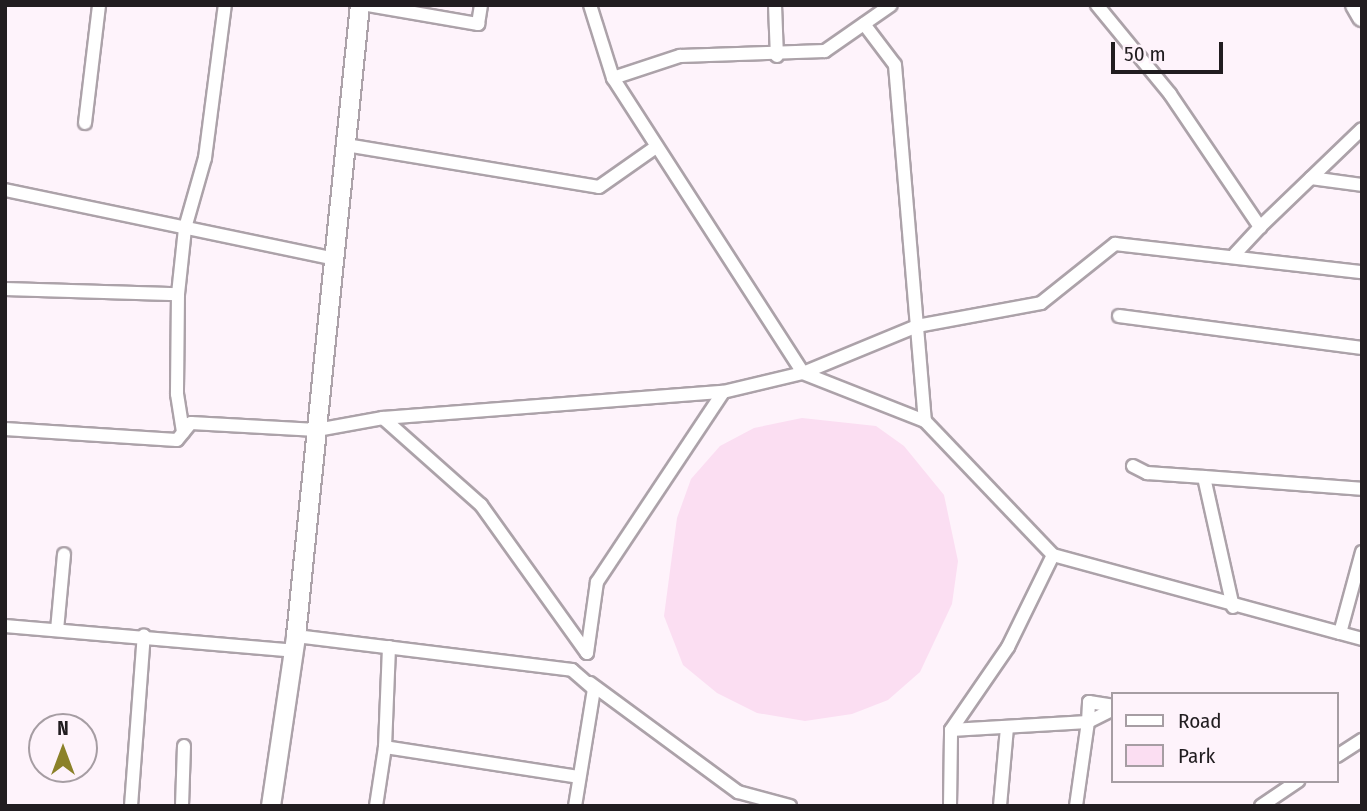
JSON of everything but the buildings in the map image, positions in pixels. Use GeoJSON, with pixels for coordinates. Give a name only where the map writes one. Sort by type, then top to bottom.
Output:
{"type":"FeatureCollection","features":[{"type":"Feature","properties":{"kind":"street"},"geometry":{"type":"LineString","coordinates":[[85,123],[99,5]]}},
{"type":"Feature","properties":{"kind":"street"},"geometry":{"type":"LineString","coordinates":[[183,433],[177,394],[178,294],[185,228],[205,158],[225,5]]}},
{"type":"Feature","properties":{"kind":"street"},"geometry":{"type":"LineString","coordinates":[[271,806],[295,643],[360,5]]}},
{"type":"Feature","properties":{"kind":"street"},"geometry":{"type":"LineString","coordinates":[[368,5],[478,24],[481,5]]}},
{"type":"Feature","properties":{"kind":"street"},"geometry":{"type":"LineString","coordinates":[[590,5],[613,78],[803,373],[925,421],[1053,555],[1233,607],[1362,639]]}},
{"type":"Feature","properties":{"kind":"street"},"geometry":{"type":"LineString","coordinates":[[775,5],[777,56]]}},
{"type":"Feature","properties":{"kind":"street"},"geometry":{"type":"LineString","coordinates":[[613,78],[680,56],[777,56],[825,51],[891,5]]}},
{"type":"Feature","properties":{"kind":"street"},"geometry":{"type":"LineString","coordinates":[[1097,5],[1170,94],[1260,226]]}},
{"type":"Feature","properties":{"kind":"street"},"geometry":{"type":"LineString","coordinates":[[1356,5],[1362,17]]}},
{"type":"Feature","properties":{"kind":"street"},"geometry":{"type":"LineString","coordinates":[[864,24],[895,65],[925,421]]}},
{"type":"Feature","properties":{"kind":"street"},"geometry":{"type":"LineString","coordinates":[[1235,254],[1260,226],[1362,129]]}},
{"type":"Feature","properties":{"kind":"street"},"geometry":{"type":"LineString","coordinates":[[346,145],[599,187],[656,146]]}},
{"type":"Feature","properties":{"kind":"street"},"geometry":{"type":"LineString","coordinates":[[1311,178],[1362,185]]}},
{"type":"Feature","properties":{"kind":"street"},"geometry":{"type":"LineString","coordinates":[[5,190],[335,259]]}},
{"type":"Feature","properties":{"kind":"street"},"geometry":{"type":"LineString","coordinates":[[5,429],[177,440],[191,424],[317,430],[383,418],[723,392],[803,373],[917,326],[1041,303],[1115,244],[1235,254],[1362,272]]}},
{"type":"Feature","properties":{"kind":"street"},"geometry":{"type":"LineString","coordinates":[[5,289],[178,294]]}},
{"type":"Feature","properties":{"kind":"street"},"geometry":{"type":"LineString","coordinates":[[1119,316],[1362,348]]}},
{"type":"Feature","properties":{"kind":"street"},"geometry":{"type":"LineString","coordinates":[[383,418],[481,505],[587,653],[597,582],[723,392]]}},
{"type":"Feature","properties":{"kind":"street"},"geometry":{"type":"LineString","coordinates":[[1133,466],[1147,473],[1362,489]]}},
{"type":"Feature","properties":{"kind":"street"},"geometry":{"type":"LineString","coordinates":[[1204,477],[1233,607]]}},
{"type":"Feature","properties":{"kind":"street"},"geometry":{"type":"LineString","coordinates":[[1340,633],[1362,552]]}},
{"type":"Feature","properties":{"kind":"street"},"geometry":{"type":"LineString","coordinates":[[57,629],[64,554]]}},
{"type":"Feature","properties":{"kind":"street"},"geometry":{"type":"LineString","coordinates":[[950,806],[951,730],[1008,648],[1053,555]]}},
{"type":"Feature","properties":{"kind":"street"},"geometry":{"type":"LineString","coordinates":[[5,626],[389,647],[572,670],[738,792],[790,806]]}},
{"type":"Feature","properties":{"kind":"street"},"geometry":{"type":"LineString","coordinates":[[131,806],[144,635]]}},
{"type":"Feature","properties":{"kind":"street"},"geometry":{"type":"LineString","coordinates":[[376,806],[385,747],[389,647]]}},
{"type":"Feature","properties":{"kind":"street"},"geometry":{"type":"LineString","coordinates":[[572,670],[594,689],[575,806]]}},
{"type":"Feature","properties":{"kind":"street"},"geometry":{"type":"LineString","coordinates":[[1076,806],[1089,702],[1112,707]]}},
{"type":"Feature","properties":{"kind":"street"},"geometry":{"type":"LineString","coordinates":[[951,730],[1087,722]]}},
{"type":"Feature","properties":{"kind":"street"},"geometry":{"type":"LineString","coordinates":[[1000,806],[1007,727]]}},
{"type":"Feature","properties":{"kind":"street"},"geometry":{"type":"LineString","coordinates":[[1339,755],[1362,740]]}},
{"type":"Feature","properties":{"kind":"street"},"geometry":{"type":"LineString","coordinates":[[182,806],[184,747]]}},
{"type":"Feature","properties":{"kind":"street"},"geometry":{"type":"LineString","coordinates":[[385,747],[579,777]]}},
{"type":"Feature","properties":{"kind":"street"},"geometry":{"type":"LineString","coordinates":[[1261,806],[1295,783]]}},
{"type":"Feature","properties":{"kind":"green space"},"geometry":{"type":"Polygon","coordinates":[[[802,418],[876,426],[904,446],[944,495],[958,561],[952,604],[920,672],[888,700],[852,714],[805,721],[757,713],[717,693],[683,665],[664,616],[677,518],[691,479],[720,446],[754,428],[802,418]]]}}]}
